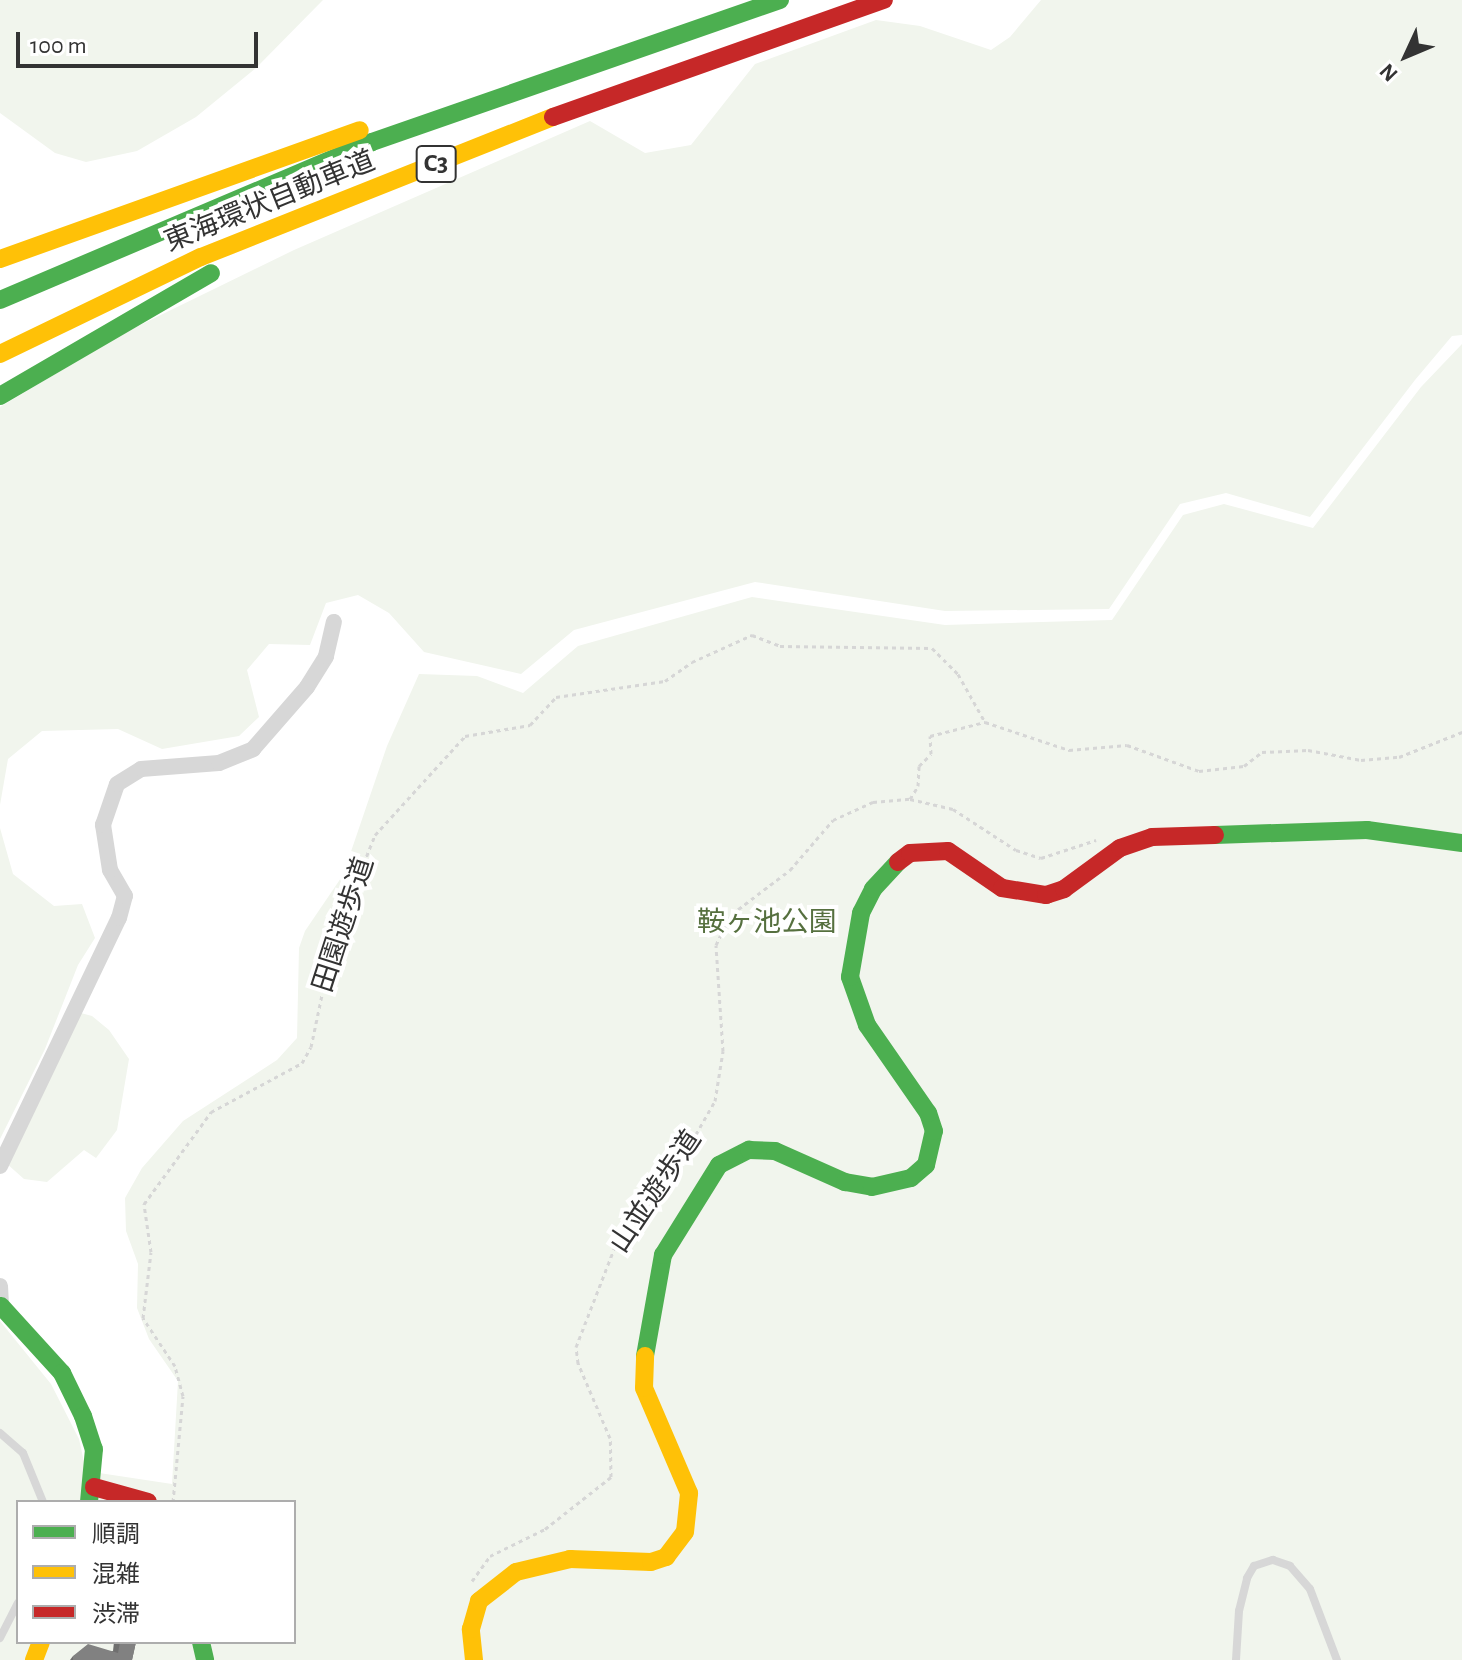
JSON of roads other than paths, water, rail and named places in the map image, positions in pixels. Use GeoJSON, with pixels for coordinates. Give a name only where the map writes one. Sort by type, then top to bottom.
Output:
{"type":"FeatureCollection","features":[{"type":"Feature","properties":{"kind":"main road","name":"東海環状自動車道"},"geometry":{"type":"LineString","coordinates":[[0,300],[372,142],[584,64],[780,0]]}},
{"type":"Feature","properties":{"kind":"main road","name":"東海環状自動車道"},"geometry":{"type":"LineString","coordinates":[[0,354],[201,257],[596,100],[884,0]]}},
{"type":"Feature","properties":{"kind":"main road"},"geometry":{"type":"LineString","coordinates":[[2,257],[313,144],[584,64]]}},
{"type":"Feature","properties":{"kind":"main road"},"geometry":{"type":"LineString","coordinates":[[0,396],[193,281],[390,183]]}},
{"type":"Feature","properties":{"kind":"main road"},"geometry":{"type":"LineString","coordinates":[[474,1660],[471,1629],[479,1601],[516,1572],[570,1559],[651,1562],[666,1557],[685,1532],[689,1493],[644,1388],[645,1354],[663,1255],[719,1165],[749,1150],[775,1151],[845,1182],[872,1187],[911,1178],[933,1152],[934,1131],[928,1113],[867,1025],[850,977],[854,946],[873,889],[910,853],[931,849],[948,851],[1002,888],[1046,895],[1064,889],[1125,845],[1152,837],[1303,829],[1367,830],[1462,843]]}},
{"type":"Feature","properties":{"kind":"main road"},"geometry":{"type":"LineString","coordinates":[[1,1306],[62,1373],[94,1449],[92,1495],[132,1500]]}},
{"type":"Feature","properties":{"kind":"street"},"geometry":{"type":"LineString","coordinates":[[0,1166],[119,918],[125,896],[110,870],[103,825],[117,784],[141,769],[219,763],[253,749],[307,687],[326,656],[334,622]]}},
{"type":"Feature","properties":{"kind":"street"},"geometry":{"type":"LineString","coordinates":[[0,1286],[1,1306]]}},
{"type":"Feature","properties":{"kind":"lane"},"geometry":{"type":"LineString","coordinates":[[0,1433],[23,1453],[42,1500]]}},
{"type":"Feature","properties":{"kind":"lane"},"geometry":{"type":"LineString","coordinates":[[1236,1660],[1239,1611],[1247,1578],[1254,1566],[1273,1560],[1290,1566],[1310,1589],[1337,1660]]}},
{"type":"Feature","properties":{"kind":"lane"},"geometry":{"type":"LineString","coordinates":[[0,1638],[16,1607]]}},
{"type":"Feature","properties":{"kind":"park label","name":"鞍ヶ池公園"},"geometry":{"type":"Point","coordinates":[767,923]}}]}
